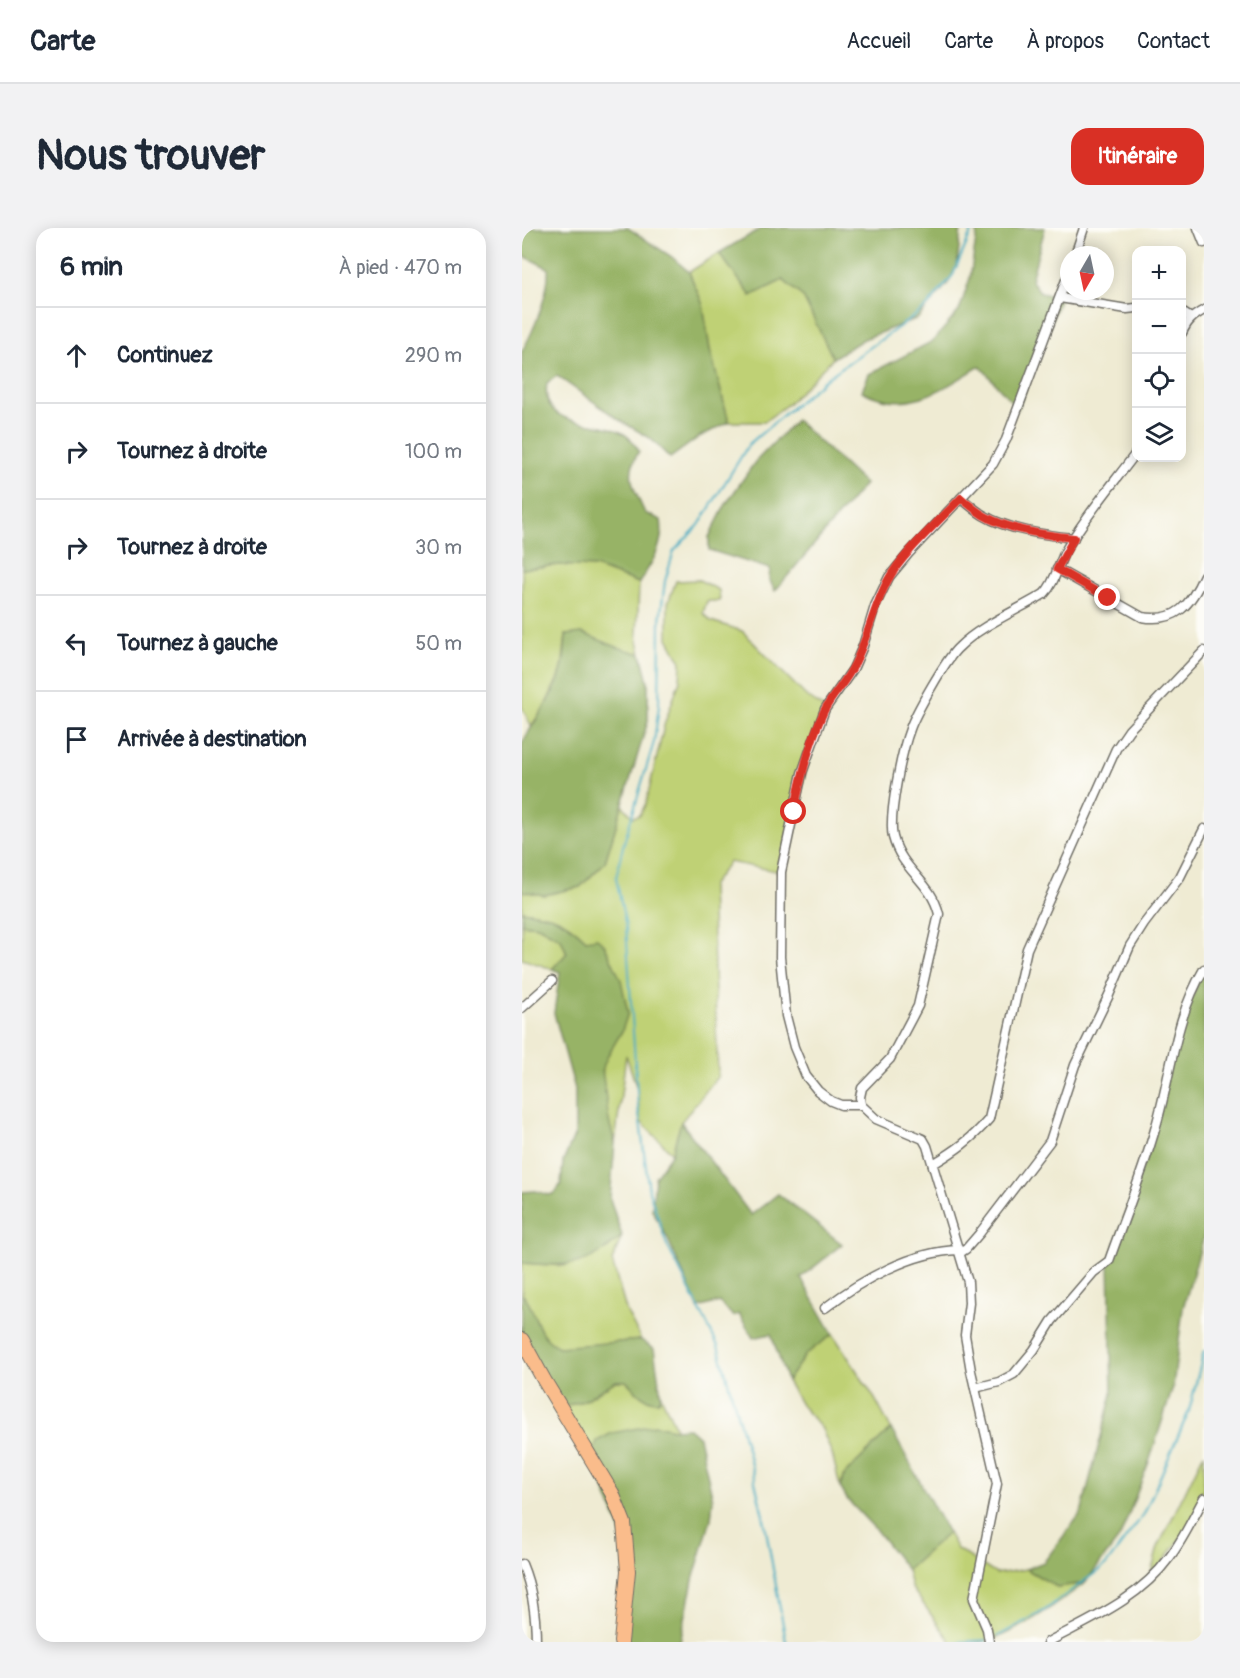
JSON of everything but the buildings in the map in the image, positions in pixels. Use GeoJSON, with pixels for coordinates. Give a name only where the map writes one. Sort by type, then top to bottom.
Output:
{"type":"FeatureCollection","features":[{"type":"Feature","properties":{"kind":"highway"},"geometry":{"type":"LineString","coordinates":[[522,1340],[612,1492],[624,1523],[628,1571],[621,1642]]}},
{"type":"Feature","properties":{"kind":"street"},"geometry":{"type":"LineString","coordinates":[[1078,246],[1084,228]]}},
{"type":"Feature","properties":{"kind":"street"},"geometry":{"type":"LineString","coordinates":[[1198,228],[1204,243]]}},
{"type":"Feature","properties":{"kind":"street"},"geometry":{"type":"LineString","coordinates":[[861,1105],[841,1105],[818,1091],[806,1076],[794,1047],[786,1016],[780,957],[781,872],[802,773],[825,709],[853,669],[863,646],[875,606],[889,577],[993,464],[1006,440],[1060,298]]}},
{"type":"Feature","properties":{"kind":"street"},"geometry":{"type":"LineString","coordinates":[[1072,300],[1132,308]]}},
{"type":"Feature","properties":{"kind":"street"},"geometry":{"type":"LineString","coordinates":[[1186,326],[1191,318],[1204,310]]}},
{"type":"Feature","properties":{"kind":"street"},"geometry":{"type":"LineString","coordinates":[[1186,315],[1191,318]]}},
{"type":"Feature","properties":{"kind":"street"},"geometry":{"type":"LineString","coordinates":[[989,1642],[987,1629],[974,1599],[997,1484],[965,1335],[969,1303],[968,1282],[933,1164],[923,1139],[876,1119],[861,1105],[860,1097],[862,1088],[890,1059],[918,1006],[939,914],[929,890],[904,864],[892,835],[892,813],[910,727],[948,660],[958,647],[972,636],[1044,594],[1050,587],[1074,538],[1132,460]]}},
{"type":"Feature","properties":{"kind":"street"},"geometry":{"type":"LineString","coordinates":[[961,498],[984,516],[1020,529],[1048,536],[1074,538]]}},
{"type":"Feature","properties":{"kind":"street"},"geometry":{"type":"LineString","coordinates":[[1057,569],[1142,617],[1155,619],[1173,616],[1182,610],[1204,575]]}},
{"type":"Feature","properties":{"kind":"street"},"geometry":{"type":"LineString","coordinates":[[933,1164],[972,1139],[989,1119],[1027,950],[1116,749],[1129,730],[1204,651]]}},
{"type":"Feature","properties":{"kind":"street"},"geometry":{"type":"LineString","coordinates":[[825,1308],[850,1288],[919,1257],[945,1250],[960,1251],[969,1246],[1050,1141],[1075,1065],[1130,946],[1180,877],[1204,829]]}},
{"type":"Feature","properties":{"kind":"street"},"geometry":{"type":"LineString","coordinates":[[975,1388],[999,1382],[1014,1374],[1034,1350],[1052,1321],[1094,1272],[1109,1261],[1156,1126],[1177,1030],[1194,985],[1204,969]]}},
{"type":"Feature","properties":{"kind":"street"},"geometry":{"type":"LineString","coordinates":[[522,1008],[552,981]]}},
{"type":"Feature","properties":{"kind":"street"},"geometry":{"type":"LineString","coordinates":[[1048,1642],[1116,1607],[1149,1581],[1169,1559],[1204,1498]]}},
{"type":"Feature","properties":{"kind":"street"},"geometry":{"type":"LineString","coordinates":[[522,1563],[532,1597],[536,1642]]}},
{"type":"Feature","properties":{"kind":"green space"},"geometry":{"type":"Polygon","coordinates":[[[522,228],[628,228],[672,257],[689,272],[703,305],[710,350],[729,422],[699,437],[670,458],[650,438],[621,421],[557,376],[547,383],[547,399],[553,410],[575,421],[616,430],[629,438],[639,451],[632,467],[634,489],[645,513],[661,520],[662,529],[656,553],[639,583],[595,567],[559,565],[522,569],[522,351],[540,311],[548,268],[522,255],[522,228]]]}},
{"type":"Feature","properties":{"kind":"green space"},"geometry":{"type":"Polygon","coordinates":[[[762,228],[961,228],[957,266],[948,283],[918,318],[864,339],[833,358],[803,297],[783,280],[751,296],[719,253],[762,228]]]}},
{"type":"Feature","properties":{"kind":"green space"},"geometry":{"type":"Polygon","coordinates":[[[974,228],[1045,228],[1031,280],[1041,293],[1060,298],[1018,409],[980,366],[938,391],[909,400],[894,401],[878,398],[862,391],[869,374],[933,341],[959,311],[970,278],[977,233],[974,228]]]}},
{"type":"Feature","properties":{"kind":"green space"},"geometry":{"type":"Polygon","coordinates":[[[719,253],[751,295],[783,280],[803,297],[833,358],[789,403],[764,422],[729,422],[710,350],[703,305],[689,272],[719,253]]]}},
{"type":"Feature","properties":{"kind":"green space"},"geometry":{"type":"Polygon","coordinates":[[[796,420],[865,484],[775,591],[769,579],[770,569],[709,550],[709,537],[726,504],[755,462],[796,420]]]}},
{"type":"Feature","properties":{"kind":"green space"},"geometry":{"type":"Polygon","coordinates":[[[559,565],[595,567],[639,583],[637,636],[641,654],[566,635],[562,669],[544,708],[531,726],[522,707],[522,569],[559,565]]]}},
{"type":"Feature","properties":{"kind":"green space"},"geometry":{"type":"Polygon","coordinates":[[[699,580],[719,590],[720,601],[707,601],[703,613],[711,621],[742,631],[806,696],[825,709],[815,732],[781,872],[729,862],[711,886],[718,1076],[681,1122],[672,1153],[640,1121],[637,1089],[626,1055],[615,1143],[605,1106],[602,1077],[606,1059],[622,1031],[586,940],[564,922],[542,914],[522,911],[522,891],[544,895],[580,887],[605,862],[622,805],[633,817],[640,815],[646,803],[665,722],[680,680],[681,662],[668,638],[668,603],[676,581],[699,580]]]}},
{"type":"Feature","properties":{"kind":"green space"},"geometry":{"type":"Polygon","coordinates":[[[582,633],[641,654],[648,681],[648,721],[605,862],[580,887],[544,895],[522,891],[522,744],[555,688],[564,660],[566,635],[582,633]]]}},
{"type":"Feature","properties":{"kind":"green space"},"geometry":{"type":"Polygon","coordinates":[[[522,911],[557,919],[586,940],[597,938],[604,944],[621,980],[628,1013],[622,1031],[602,1069],[609,1121],[615,1143],[610,1199],[622,1236],[597,1255],[576,1263],[552,1265],[522,1263],[522,1192],[536,1191],[549,1195],[555,1193],[561,1184],[563,1162],[575,1134],[575,1089],[554,1013],[560,972],[552,969],[567,953],[561,939],[538,926],[522,924],[522,911]]]}},
{"type":"Feature","properties":{"kind":"green space"},"geometry":{"type":"Polygon","coordinates":[[[522,924],[538,926],[561,939],[567,954],[552,969],[522,959],[522,924]]]}},
{"type":"Feature","properties":{"kind":"green space"},"geometry":{"type":"Polygon","coordinates":[[[1204,969],[1204,1236],[1183,1308],[1173,1387],[1150,1459],[1120,1537],[1085,1583],[1057,1587],[1026,1569],[1044,1562],[1081,1513],[1112,1394],[1109,1261],[1156,1126],[1177,1030],[1204,969]]]}},
{"type":"Feature","properties":{"kind":"green space"},"geometry":{"type":"Polygon","coordinates":[[[681,1122],[751,1215],[778,1194],[842,1244],[801,1278],[833,1334],[806,1354],[787,1381],[771,1334],[753,1338],[739,1314],[733,1316],[719,1302],[698,1308],[667,1237],[652,1210],[655,1177],[672,1153],[681,1122]]]}},
{"type":"Feature","properties":{"kind":"green space"},"geometry":{"type":"Polygon","coordinates":[[[622,1236],[612,1261],[626,1310],[641,1340],[559,1348],[551,1343],[540,1330],[522,1294],[522,1263],[564,1266],[607,1249],[622,1236]]]}},
{"type":"Feature","properties":{"kind":"green space"},"geometry":{"type":"Polygon","coordinates":[[[522,1294],[540,1330],[559,1347],[641,1340],[654,1349],[661,1396],[659,1401],[644,1397],[626,1381],[616,1381],[583,1401],[561,1407],[522,1340],[522,1294]]]}},
{"type":"Feature","properties":{"kind":"green space"},"geometry":{"type":"Polygon","coordinates":[[[833,1334],[875,1399],[891,1429],[845,1474],[840,1487],[833,1457],[822,1429],[801,1405],[787,1381],[806,1354],[833,1334]]]}},
{"type":"Feature","properties":{"kind":"green space"},"geometry":{"type":"Polygon","coordinates":[[[615,1381],[626,1381],[640,1395],[653,1401],[658,1401],[661,1396],[676,1428],[654,1425],[592,1457],[561,1407],[583,1401],[615,1381]]]}},
{"type":"Feature","properties":{"kind":"green space"},"geometry":{"type":"Polygon","coordinates":[[[655,1425],[673,1429],[689,1428],[699,1437],[713,1500],[711,1519],[693,1580],[680,1642],[621,1642],[627,1548],[592,1457],[597,1441],[612,1433],[655,1425]]]}},
{"type":"Feature","properties":{"kind":"green space"},"geometry":{"type":"Polygon","coordinates":[[[891,1429],[948,1533],[907,1570],[876,1530],[847,1499],[840,1487],[845,1474],[891,1429]]]}},
{"type":"Feature","properties":{"kind":"green space"},"geometry":{"type":"Polygon","coordinates":[[[1204,1453],[1204,1498],[1187,1530],[1149,1581],[1158,1547],[1204,1453]]]}},
{"type":"Feature","properties":{"kind":"green space"},"geometry":{"type":"Polygon","coordinates":[[[948,1533],[957,1549],[996,1574],[1026,1569],[1057,1587],[1085,1583],[1035,1618],[1006,1634],[980,1642],[951,1642],[911,1587],[907,1570],[948,1533]]]}},
{"type":"Feature","properties":{"kind":"waterway"},"geometry":{"type":"LineString","coordinates":[[786,1642],[765,1524],[748,1452],[718,1346],[667,1245],[649,1191],[638,1106],[626,927],[616,878],[623,846],[654,742],[659,706],[660,620],[665,581],[674,551],[699,525],[749,444],[827,378],[927,307],[953,275],[973,228]]}},
{"type":"Feature","properties":{"kind":"waterway"},"geometry":{"type":"LineString","coordinates":[[998,1636],[1045,1610],[1106,1565],[1144,1514],[1189,1411],[1204,1351]]}},
{"type":"Feature","properties":{"kind":"waterway"},"geometry":{"type":"LineString","coordinates":[[956,1642],[986,1640]]}},
{"type":"Feature","properties":{"kind":"route"},"geometry":{"type":"LineString","coordinates":[[794,812],[802,773],[815,732],[825,709],[853,669],[863,646],[875,606],[889,577],[961,498],[984,516],[1020,529],[1048,536],[1074,538],[1057,569],[1108,598]]}}]}
